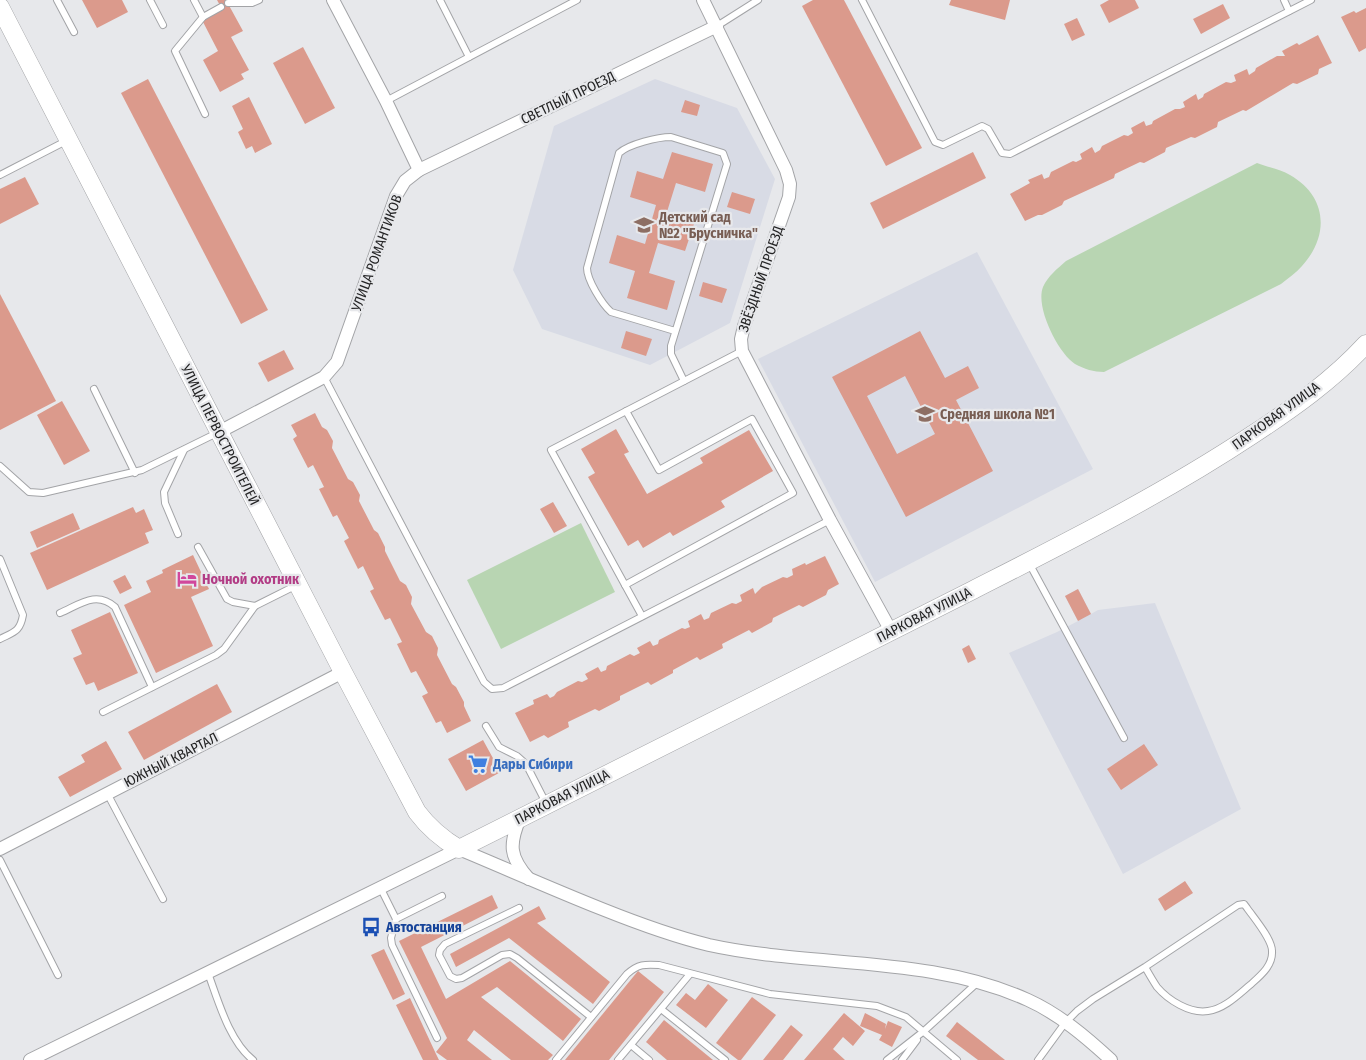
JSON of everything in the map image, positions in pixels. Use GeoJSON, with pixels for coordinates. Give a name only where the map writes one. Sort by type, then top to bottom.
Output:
{"type":"FeatureCollection","features":[{"type":"Feature","properties":{"kind":"street"},"geometry":{"type":"LineString","coordinates":[[333,0],[386,101],[419,170]]}},
{"type":"Feature","properties":{"kind":"street","name":"ЗВЁЗДНЫЙ ПРОЕЗД"},"geometry":{"type":"LineString","coordinates":[[703,0],[786,170],[790,184],[789,197],[740,339],[742,351],[830,520],[891,631]]}},
{"type":"Feature","properties":{"kind":"street","name":"УЛИЦА ПЕРВОСТРОИТЕЛЕЙ"},"geometry":{"type":"LineString","coordinates":[[0,7],[417,812],[437,834],[459,848]]}},
{"type":"Feature","properties":{"kind":"street","name":"СВЕТЛЫЙ ПРОЕЗД"},"geometry":{"type":"LineString","coordinates":[[419,170],[717,26]]}},
{"type":"Feature","properties":{"kind":"street","name":"УЛИЦА РОМАНТИКОВ"},"geometry":{"type":"LineString","coordinates":[[219,432],[324,378],[337,362],[396,196],[405,180],[419,170]]}},
{"type":"Feature","properties":{"kind":"street","name":"ПАРКОВАЯ УЛИЦА"},"geometry":{"type":"LineString","coordinates":[[459,848],[1028,562],[1142,501],[1218,458],[1284,414],[1365,348]]}},
{"type":"Feature","properties":{"kind":"street","name":"ЮЖНЫЙ КВАРТАЛ"},"geometry":{"type":"LineString","coordinates":[[0,849],[343,672]]}},
{"type":"Feature","properties":{"kind":"street"},"geometry":{"type":"LineString","coordinates":[[520,818],[514,831],[512,843],[513,856],[520,869],[531,881]]}},
{"type":"Feature","properties":{"kind":"street"},"geometry":{"type":"LineString","coordinates":[[30,1060],[459,848],[531,881],[664,932],[709,944],[741,950],[905,969],[978,982],[1030,1001],[1092,1042],[1111,1060]]}},
{"type":"Feature","properties":{"kind":"lane"},"geometry":{"type":"LineString","coordinates":[[57,0],[74,32]]}},
{"type":"Feature","properties":{"kind":"lane"},"geometry":{"type":"LineString","coordinates":[[150,0],[163,25]]}},
{"type":"Feature","properties":{"kind":"lane"},"geometry":{"type":"LineString","coordinates":[[194,0],[203,17]]}},
{"type":"Feature","properties":{"kind":"lane"},"geometry":{"type":"LineString","coordinates":[[228,3],[252,4],[259,0]]}},
{"type":"Feature","properties":{"kind":"lane"},"geometry":{"type":"LineString","coordinates":[[440,0],[469,57]]}},
{"type":"Feature","properties":{"kind":"lane"},"geometry":{"type":"LineString","coordinates":[[386,101],[576,0]]}},
{"type":"Feature","properties":{"kind":"lane"},"geometry":{"type":"LineString","coordinates":[[717,26],[758,0]]}},
{"type":"Feature","properties":{"kind":"lane"},"geometry":{"type":"LineString","coordinates":[[862,0],[935,142],[943,145],[982,126],[988,129],[1002,153],[1010,154],[1311,0]]}},
{"type":"Feature","properties":{"kind":"lane"},"geometry":{"type":"LineString","coordinates":[[1284,0],[1289,11]]}},
{"type":"Feature","properties":{"kind":"lane"},"geometry":{"type":"LineString","coordinates":[[205,114],[174,51],[203,17],[220,7]]}},
{"type":"Feature","properties":{"kind":"lane"},"geometry":{"type":"LineString","coordinates":[[675,331],[611,312],[605,307],[587,275],[587,268],[619,153],[624,148],[671,136],[723,153],[726,158],[726,164],[675,331],[670,346],[671,354],[684,381]]}},
{"type":"Feature","properties":{"kind":"lane"},"geometry":{"type":"LineString","coordinates":[[0,176],[68,140]]}},
{"type":"Feature","properties":{"kind":"lane"},"geometry":{"type":"LineString","coordinates":[[642,616],[551,450],[742,351]]}},
{"type":"Feature","properties":{"kind":"lane"},"geometry":{"type":"LineString","coordinates":[[324,378],[484,682],[492,689],[503,688],[830,520]]}},
{"type":"Feature","properties":{"kind":"lane"},"geometry":{"type":"LineString","coordinates":[[94,390],[135,472]]}},
{"type":"Feature","properties":{"kind":"lane"},"geometry":{"type":"LineString","coordinates":[[626,411],[659,470],[752,419],[793,493],[626,585]]}},
{"type":"Feature","properties":{"kind":"lane"},"geometry":{"type":"LineString","coordinates":[[0,466],[23,488],[36,494],[135,472],[219,432]]}},
{"type":"Feature","properties":{"kind":"lane"},"geometry":{"type":"LineString","coordinates":[[178,534],[165,503],[164,492],[184,450]]}},
{"type":"Feature","properties":{"kind":"lane"},"geometry":{"type":"LineString","coordinates":[[198,547],[228,599],[233,602],[255,606]]}},
{"type":"Feature","properties":{"kind":"lane"},"geometry":{"type":"LineString","coordinates":[[0,560],[23,615],[21,625],[17,630],[0,639]]}},
{"type":"Feature","properties":{"kind":"lane"},"geometry":{"type":"LineString","coordinates":[[1028,562],[1124,738]]}},
{"type":"Feature","properties":{"kind":"lane"},"geometry":{"type":"LineString","coordinates":[[103,712],[216,655],[224,649],[255,606],[298,584]]}},
{"type":"Feature","properties":{"kind":"lane"},"geometry":{"type":"LineString","coordinates":[[60,613],[93,598],[109,602],[115,607],[152,687]]}},
{"type":"Feature","properties":{"kind":"lane"},"geometry":{"type":"LineString","coordinates":[[486,726],[499,747],[518,756],[526,764],[547,804]]}},
{"type":"Feature","properties":{"kind":"lane"},"geometry":{"type":"LineString","coordinates":[[107,793],[163,899]]}},
{"type":"Feature","properties":{"kind":"lane"},"geometry":{"type":"LineString","coordinates":[[0,860],[58,975]]}},
{"type":"Feature","properties":{"kind":"lane"},"geometry":{"type":"LineString","coordinates":[[380,887],[396,919],[390,938],[392,945],[437,1038]]}},
{"type":"Feature","properties":{"kind":"lane"},"geometry":{"type":"LineString","coordinates":[[396,919],[442,896]]}},
{"type":"Feature","properties":{"kind":"lane"},"geometry":{"type":"LineString","coordinates":[[1038,1060],[1065,1023],[1093,998],[1145,967],[1238,905],[1244,904],[1247,908],[1270,943],[1272,951],[1267,968],[1260,977],[1228,1002],[1208,1011],[1189,1008],[1166,995],[1157,987],[1145,967]]}},
{"type":"Feature","properties":{"kind":"lane"},"geometry":{"type":"LineString","coordinates":[[520,908],[445,944],[440,950],[439,956],[450,976],[456,979],[462,978],[502,955],[510,954],[591,1017]]}},
{"type":"Feature","properties":{"kind":"lane"},"geometry":{"type":"LineString","coordinates":[[556,1060],[627,974],[634,968],[644,964],[659,966],[770,994],[878,1006],[906,1017],[957,1060]]}},
{"type":"Feature","properties":{"kind":"lane"},"geometry":{"type":"LineString","coordinates":[[208,973],[234,1038],[253,1060]]}},
{"type":"Feature","properties":{"kind":"lane"},"geometry":{"type":"LineString","coordinates":[[618,1060],[690,974]]}},
{"type":"Feature","properties":{"kind":"lane"},"geometry":{"type":"LineString","coordinates":[[887,1060],[924,1031],[978,982]]}},
{"type":"Feature","properties":{"kind":"lane"},"geometry":{"type":"LineString","coordinates":[[661,1009],[725,1060]]}},
{"type":"Feature","properties":{"kind":"lane"},"geometry":{"type":"LineString","coordinates":[[902,1060],[924,1031]]}},
{"type":"Feature","properties":{"kind":"lane"},"geometry":{"type":"LineString","coordinates":[[630,1045],[649,1060]]}},
{"type":"Feature","properties":{"kind":"shaded area","name":"Детский сад №2 \"Брусничка\""},"geometry":{"type":"Polygon","coordinates":[[[655,79],[737,108],[775,179],[730,323],[650,365],[542,329],[513,270],[554,126],[655,79]]]}},
{"type":"Feature","properties":{"kind":"shaded area","name":"Средняя школа №1"},"geometry":{"type":"Polygon","coordinates":[[[977,252],[1093,469],[875,582],[758,359],[977,252]]]}},
{"type":"Feature","properties":{"kind":"shaded area"},"geometry":{"type":"Polygon","coordinates":[[[1078,589],[1091,614],[1098,610],[1155,603],[1241,809],[1123,874],[1009,653],[1078,621],[1065,596],[1078,589]]]}},
{"type":"Feature","properties":{"kind":"green space"},"geometry":{"type":"Polygon","coordinates":[[[1257,163],[1290,175],[1311,194],[1317,205],[1320,229],[1317,242],[1300,269],[1281,284],[1104,372],[1082,367],[1068,358],[1055,340],[1042,306],[1041,296],[1047,279],[1066,261],[1257,163]]]}},
{"type":"Feature","properties":{"kind":"green space"},"geometry":{"type":"Polygon","coordinates":[[[581,523],[615,592],[501,649],[467,580],[581,523]]]}},
{"type":"Feature","properties":{"kind":"building"},"geometry":{"type":"Polygon","coordinates":[[[82,0],[122,0],[128,12],[97,28],[82,0]]]}},
{"type":"Feature","properties":{"kind":"building"},"geometry":{"type":"Polygon","coordinates":[[[217,0],[226,0],[243,31],[231,37],[249,70],[241,74],[244,79],[220,92],[203,60],[218,51],[202,20],[222,9],[217,0]]]}},
{"type":"Feature","properties":{"kind":"building"},"geometry":{"type":"Polygon","coordinates":[[[813,0],[844,0],[922,148],[886,166],[802,6],[813,0]]]}},
{"type":"Feature","properties":{"kind":"building"},"geometry":{"type":"Polygon","coordinates":[[[951,0],[1010,0],[1005,20],[949,5],[951,0]]]}},
{"type":"Feature","properties":{"kind":"building"},"geometry":{"type":"Polygon","coordinates":[[[1109,0],[1135,0],[1139,8],[1109,23],[1100,5],[1109,0]]]}},
{"type":"Feature","properties":{"kind":"building"},"geometry":{"type":"Polygon","coordinates":[[[1223,4],[1230,18],[1201,34],[1193,19],[1223,4]]]}},
{"type":"Feature","properties":{"kind":"building"},"geometry":{"type":"Polygon","coordinates":[[[1366,8],[1366,48],[1359,52],[1341,17],[1366,8]]]}},
{"type":"Feature","properties":{"kind":"building"},"geometry":{"type":"Polygon","coordinates":[[[1077,18],[1085,35],[1072,41],[1064,24],[1077,18]]]}},
{"type":"Feature","properties":{"kind":"building"},"geometry":{"type":"Polygon","coordinates":[[[1318,35],[1332,63],[1319,69],[1318,74],[1297,84],[1293,83],[1246,111],[1243,110],[1218,122],[1217,127],[1195,138],[1191,137],[1166,148],[1165,152],[1144,163],[1140,162],[1115,174],[1114,178],[1064,201],[1062,205],[1042,215],[1025,221],[1010,194],[1030,183],[1028,180],[1042,174],[1044,179],[1049,177],[1051,172],[1073,161],[1076,162],[1082,159],[1080,154],[1092,147],[1095,153],[1102,146],[1124,135],[1128,136],[1133,133],[1131,128],[1144,121],[1146,126],[1152,124],[1153,121],[1175,109],[1185,107],[1183,102],[1196,94],[1198,100],[1204,94],[1226,82],[1236,81],[1234,75],[1247,69],[1249,75],[1256,68],[1277,56],[1285,56],[1282,51],[1318,35]]]}},
{"type":"Feature","properties":{"kind":"building"},"geometry":{"type":"Polygon","coordinates":[[[303,47],[335,108],[305,124],[273,63],[303,47]]]}},
{"type":"Feature","properties":{"kind":"building"},"geometry":{"type":"Polygon","coordinates":[[[148,79],[268,310],[241,324],[121,93],[148,79]]]}},
{"type":"Feature","properties":{"kind":"building"},"geometry":{"type":"Polygon","coordinates":[[[249,97],[272,144],[255,153],[252,146],[246,149],[238,132],[243,129],[232,106],[249,97]]]}},
{"type":"Feature","properties":{"kind":"building"},"geometry":{"type":"Polygon","coordinates":[[[685,100],[700,105],[697,116],[681,112],[685,100]]]}},
{"type":"Feature","properties":{"kind":"building"},"geometry":{"type":"Polygon","coordinates":[[[672,152],[713,164],[705,192],[676,183],[666,215],[694,224],[685,251],[658,243],[649,273],[675,281],[667,310],[627,298],[635,271],[609,263],[617,235],[645,244],[656,205],[630,197],[637,171],[663,179],[672,152]]]}},
{"type":"Feature","properties":{"kind":"building"},"geometry":{"type":"Polygon","coordinates":[[[973,152],[986,178],[883,229],[870,203],[973,152]]]}},
{"type":"Feature","properties":{"kind":"building"},"geometry":{"type":"Polygon","coordinates":[[[25,177],[39,204],[0,224],[0,189],[25,177]]]}},
{"type":"Feature","properties":{"kind":"building"},"geometry":{"type":"Polygon","coordinates":[[[732,192],[755,199],[750,214],[727,207],[732,192]]]}},
{"type":"Feature","properties":{"kind":"building"},"geometry":{"type":"Polygon","coordinates":[[[703,282],[727,289],[722,303],[699,296],[703,282]]]}},
{"type":"Feature","properties":{"kind":"building"},"geometry":{"type":"Polygon","coordinates":[[[0,294],[56,401],[0,430],[0,294]]]}},
{"type":"Feature","properties":{"kind":"building"},"geometry":{"type":"Polygon","coordinates":[[[626,331],[652,339],[646,356],[621,348],[626,331]]]}},
{"type":"Feature","properties":{"kind":"building"},"geometry":{"type":"Polygon","coordinates":[[[920,331],[945,378],[968,366],[979,388],[956,400],[993,471],[906,517],[832,377],[920,331]],[[905,376],[867,396],[897,454],[935,434],[905,376]]]}},
{"type":"Feature","properties":{"kind":"building"},"geometry":{"type":"Polygon","coordinates":[[[284,350],[294,369],[268,382],[258,363],[284,350]]]}},
{"type":"Feature","properties":{"kind":"building"},"geometry":{"type":"Polygon","coordinates":[[[62,401],[90,451],[64,465],[37,415],[62,401]]]}},
{"type":"Feature","properties":{"kind":"building"},"geometry":{"type":"Polygon","coordinates":[[[315,413],[322,427],[327,430],[333,441],[332,448],[348,479],[353,482],[360,495],[359,501],[374,530],[378,533],[400,581],[406,585],[412,597],[411,604],[426,632],[432,636],[438,648],[437,655],[464,702],[471,721],[447,733],[441,721],[436,723],[422,696],[428,693],[416,671],[411,673],[397,644],[402,642],[390,618],[385,620],[370,591],[374,589],[363,566],[358,569],[344,541],[349,538],[337,515],[333,517],[319,489],[324,487],[313,465],[308,468],[293,439],[297,436],[291,425],[315,413]]]}},
{"type":"Feature","properties":{"kind":"building"},"geometry":{"type":"Polygon","coordinates":[[[616,429],[629,452],[624,454],[647,494],[703,463],[700,458],[749,430],[773,471],[721,501],[725,507],[673,536],[670,532],[643,548],[638,540],[628,546],[588,477],[595,473],[581,449],[616,429]]]}},
{"type":"Feature","properties":{"kind":"building"},"geometry":{"type":"Polygon","coordinates":[[[553,502],[567,526],[554,533],[540,509],[553,502]]]}},
{"type":"Feature","properties":{"kind":"building"},"geometry":{"type":"Polygon","coordinates":[[[133,507],[136,513],[144,509],[153,530],[145,533],[149,543],[47,590],[30,553],[133,507]]]}},
{"type":"Feature","properties":{"kind":"building"},"geometry":{"type":"Polygon","coordinates":[[[73,513],[80,529],[37,548],[30,532],[73,513]]]}},
{"type":"Feature","properties":{"kind":"building"},"geometry":{"type":"Polygon","coordinates":[[[193,555],[209,589],[191,597],[213,646],[156,673],[124,605],[151,592],[146,581],[163,573],[162,570],[193,555]]]}},
{"type":"Feature","properties":{"kind":"building"},"geometry":{"type":"Polygon","coordinates":[[[825,556],[839,584],[828,590],[826,595],[803,607],[799,605],[773,618],[772,622],[752,633],[749,630],[722,644],[723,648],[700,660],[697,657],[651,685],[648,682],[620,696],[620,700],[599,711],[595,709],[568,722],[569,727],[548,738],[544,735],[530,742],[515,713],[534,704],[533,700],[547,694],[550,698],[578,681],[582,682],[588,679],[585,674],[598,667],[601,672],[606,670],[607,666],[630,654],[634,656],[640,653],[637,648],[650,641],[653,646],[658,644],[659,640],[682,628],[690,627],[688,621],[701,614],[704,620],[709,618],[711,613],[732,603],[736,604],[742,601],[740,595],[753,588],[755,594],[762,587],[783,577],[787,578],[793,575],[792,569],[825,556]]]}},
{"type":"Feature","properties":{"kind":"building"},"geometry":{"type":"Polygon","coordinates":[[[125,575],[132,588],[120,594],[113,581],[125,575]]]}},
{"type":"Feature","properties":{"kind":"building"},"geometry":{"type":"Polygon","coordinates":[[[1078,589],[1091,614],[1078,621],[1065,596],[1078,589]]]}},
{"type":"Feature","properties":{"kind":"building"},"geometry":{"type":"Polygon","coordinates":[[[110,612],[138,673],[98,691],[94,682],[86,685],[73,658],[82,654],[71,630],[110,612]]]}},
{"type":"Feature","properties":{"kind":"building"},"geometry":{"type":"Polygon","coordinates":[[[969,645],[976,659],[968,663],[962,649],[969,645]]]}},
{"type":"Feature","properties":{"kind":"building"},"geometry":{"type":"Polygon","coordinates":[[[217,684],[232,712],[144,760],[128,732],[217,684]]]}},
{"type":"Feature","properties":{"kind":"building","name":"Дары Сибири"},"geometry":{"type":"Polygon","coordinates":[[[483,740],[494,760],[501,757],[508,768],[466,791],[448,759],[483,740]]]}},
{"type":"Feature","properties":{"kind":"building"},"geometry":{"type":"Polygon","coordinates":[[[106,741],[122,769],[70,797],[58,777],[85,762],[81,755],[106,741]]]}},
{"type":"Feature","properties":{"kind":"building"},"geometry":{"type":"Polygon","coordinates":[[[1144,744],[1158,765],[1121,790],[1107,769],[1144,744]]]}},
{"type":"Feature","properties":{"kind":"building"},"geometry":{"type":"Polygon","coordinates":[[[1185,881],[1193,893],[1165,911],[1158,899],[1185,881]]]}},
{"type":"Feature","properties":{"kind":"building"},"geometry":{"type":"Polygon","coordinates":[[[492,895],[498,908],[421,947],[446,999],[510,961],[581,1019],[563,1041],[497,987],[481,997],[553,1055],[548,1060],[511,1060],[474,1030],[467,1040],[492,1060],[447,1060],[436,1052],[447,1038],[399,941],[492,895]]]}},
{"type":"Feature","properties":{"kind":"building"},"geometry":{"type":"Polygon","coordinates":[[[539,906],[546,919],[537,923],[610,982],[593,1004],[509,938],[456,967],[450,954],[539,906]]]}},
{"type":"Feature","properties":{"kind":"building"},"geometry":{"type":"Polygon","coordinates":[[[384,949],[405,994],[393,1000],[371,955],[384,949]]]}},
{"type":"Feature","properties":{"kind":"building"},"geometry":{"type":"Polygon","coordinates":[[[638,971],[664,992],[609,1060],[565,1060],[638,971]]]}},
{"type":"Feature","properties":{"kind":"building"},"geometry":{"type":"Polygon","coordinates":[[[708,984],[728,1000],[706,1028],[676,1005],[686,993],[695,1000],[708,984]]]}},
{"type":"Feature","properties":{"kind":"building"},"geometry":{"type":"Polygon","coordinates":[[[752,997],[776,1015],[741,1060],[738,1060],[716,1043],[752,997]]]}},
{"type":"Feature","properties":{"kind":"building"},"geometry":{"type":"Polygon","coordinates":[[[410,998],[439,1060],[423,1060],[396,1005],[410,998]]]}},
{"type":"Feature","properties":{"kind":"building"},"geometry":{"type":"Polygon","coordinates":[[[844,1013],[865,1031],[853,1046],[843,1037],[833,1049],[845,1060],[804,1060],[844,1013]]]}},
{"type":"Feature","properties":{"kind":"building"},"geometry":{"type":"Polygon","coordinates":[[[865,1013],[886,1024],[885,1029],[888,1021],[902,1027],[892,1047],[879,1040],[882,1035],[860,1026],[865,1013]]]}},
{"type":"Feature","properties":{"kind":"building"},"geometry":{"type":"Polygon","coordinates":[[[664,1020],[713,1060],[667,1060],[646,1042],[664,1020]]]}},
{"type":"Feature","properties":{"kind":"building"},"geometry":{"type":"Polygon","coordinates":[[[957,1022],[1005,1060],[978,1060],[946,1036],[957,1022]]]}},
{"type":"Feature","properties":{"kind":"building"},"geometry":{"type":"Polygon","coordinates":[[[791,1025],[803,1035],[783,1060],[763,1060],[791,1025]]]}},
{"type":"Feature","properties":{"kind":"place","name":"Детский сад №2 \"Брусничка\""},"geometry":{"type":"Point","coordinates":[644,225]}},
{"type":"Feature","properties":{"kind":"place","name":"Средняя школа №1"},"geometry":{"type":"Point","coordinates":[925,414]}},
{"type":"Feature","properties":{"kind":"place","name":"Ночной охотник"},"geometry":{"type":"Point","coordinates":[187,579]}},
{"type":"Feature","properties":{"kind":"place","name":"Дары Сибири"},"geometry":{"type":"Point","coordinates":[478,764]}},
{"type":"Feature","properties":{"kind":"place","name":"Автостанция"},"geometry":{"type":"Point","coordinates":[371,927]}}]}
